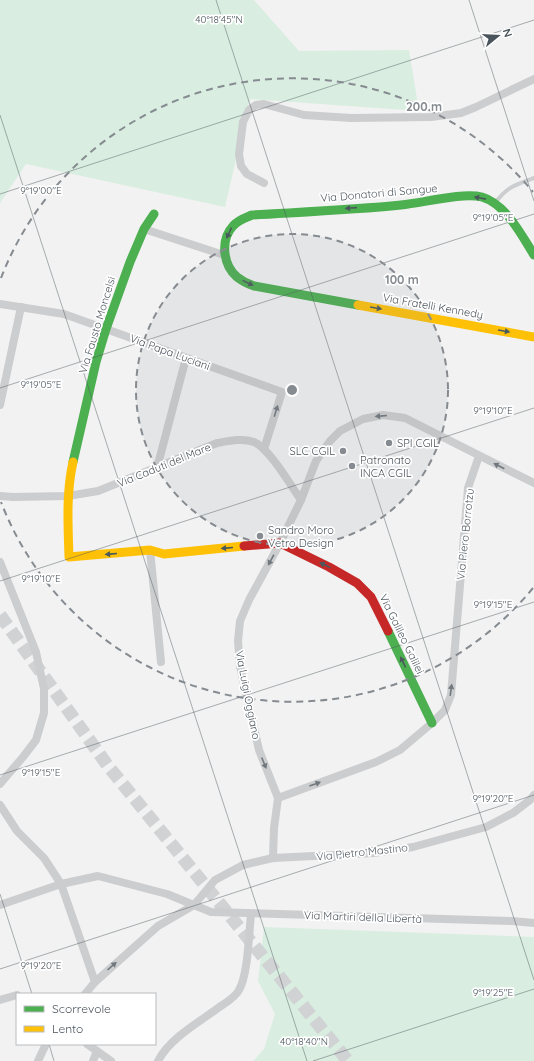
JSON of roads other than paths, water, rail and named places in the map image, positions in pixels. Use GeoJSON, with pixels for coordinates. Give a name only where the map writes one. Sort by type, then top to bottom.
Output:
{"type":"FeatureCollection","features":[{"type":"Feature","properties":{"kind":"street"},"geometry":{"type":"LineString","coordinates":[[264,183],[247,174],[241,166],[239,154],[243,122],[249,110],[256,105],[264,104],[304,115],[352,118],[431,117],[460,113],[476,107],[534,79]]}},
{"type":"Feature","properties":{"kind":"street","name":"Via Donatori di Sangue"},"geometry":{"type":"LineString","coordinates":[[224,255],[226,236],[232,227],[240,219],[252,215],[401,204],[461,196],[482,197],[495,203],[511,219],[534,255]]}},
{"type":"Feature","properties":{"kind":"street","name":"Via Fausto Moncelsi"},"geometry":{"type":"LineString","coordinates":[[68,496],[70,477],[96,362],[106,329],[130,262],[144,229],[154,214]]}},
{"type":"Feature","properties":{"kind":"street"},"geometry":{"type":"LineString","coordinates":[[144,229],[224,255]]}},
{"type":"Feature","properties":{"kind":"street","name":"Via Fratelli Kennedy"},"geometry":{"type":"LineString","coordinates":[[224,255],[229,268],[238,278],[254,286],[534,337]]}},
{"type":"Feature","properties":{"kind":"street","name":"Via Papa Luciani"},"geometry":{"type":"LineString","coordinates":[[0,304],[64,314],[282,392],[264,449]]}},
{"type":"Feature","properties":{"kind":"street"},"geometry":{"type":"LineString","coordinates":[[0,405],[21,307]]}},
{"type":"Feature","properties":{"kind":"street"},"geometry":{"type":"LineString","coordinates":[[157,468],[186,358]]}},
{"type":"Feature","properties":{"kind":"street","name":"Via Luigi Oggiano"},"geometry":{"type":"LineString","coordinates":[[273,858],[274,828],[278,798],[259,750],[240,666],[238,641],[240,620],[301,500],[316,461],[330,441],[340,431],[363,419],[383,415],[405,418],[534,483]]}},
{"type":"Feature","properties":{"kind":"street","name":"Via Caduti del Mare"},"geometry":{"type":"LineString","coordinates":[[0,496],[68,496],[98,491],[217,443],[235,440],[254,442],[264,449]]}},
{"type":"Feature","properties":{"kind":"street"},"geometry":{"type":"LineString","coordinates":[[264,449],[301,500]]}},
{"type":"Feature","properties":{"kind":"street","name":"Via Piero Borrotzu"},"geometry":{"type":"LineString","coordinates":[[278,798],[376,762],[400,750],[445,710],[451,695],[468,488],[479,456]]}},
{"type":"Feature","properties":{"kind":"street"},"geometry":{"type":"LineString","coordinates":[[68,496],[69,557],[150,550],[164,554],[280,543]]}},
{"type":"Feature","properties":{"kind":"street","name":"Via Galileo Galilei"},"geometry":{"type":"LineString","coordinates":[[280,543],[329,567],[357,583],[371,597],[432,723]]}},
{"type":"Feature","properties":{"kind":"street"},"geometry":{"type":"LineString","coordinates":[[150,550],[161,662]]}},
{"type":"Feature","properties":{"kind":"street"},"geometry":{"type":"LineString","coordinates":[[0,562],[36,652],[44,689],[44,713],[36,740],[0,784]]}},
{"type":"Feature","properties":{"kind":"street","name":"Via Pietro Mastino"},"geometry":{"type":"LineString","coordinates":[[86,993],[95,982],[158,926],[194,905],[215,880],[243,865],[273,858],[374,852],[413,847],[486,827],[513,813],[534,795]]}},
{"type":"Feature","properties":{"kind":"street"},"geometry":{"type":"LineString","coordinates":[[0,805],[17,831],[44,858],[61,884],[95,982]]}},
{"type":"Feature","properties":{"kind":"street","name":"Via Martiri della Libertà"},"geometry":{"type":"LineString","coordinates":[[0,905],[61,884],[98,876],[168,894],[211,912],[512,921],[534,923]]}},
{"type":"Feature","properties":{"kind":"street"},"geometry":{"type":"LineString","coordinates":[[158,1061],[176,1039],[239,991],[244,977],[251,914]]}},
{"type":"Feature","properties":{"kind":"street"},"geometry":{"type":"LineString","coordinates":[[0,1000],[16,995]]}},
{"type":"Feature","properties":{"kind":"street"},"geometry":{"type":"LineString","coordinates":[[38,1061],[46,1045]]}},
{"type":"Feature","properties":{"kind":"street"},"geometry":{"type":"LineString","coordinates":[[88,1045],[111,1061]]}},
{"type":"Feature","properties":{"kind":"street"},"geometry":{"type":"LineString","coordinates":[[93,1061],[97,1051]]}},
{"type":"Feature","properties":{"kind":"lane"},"geometry":{"type":"LineString","coordinates":[[495,203],[503,192],[512,186],[534,178]]}},
{"type":"Feature","properties":{"kind":"tunnel"},"geometry":{"type":"LineString","coordinates":[[0,615],[108,766],[348,1061]]}},
{"type":"Feature","properties":{"kind":"place","name":"SPI CGIL"},"geometry":{"type":"Point","coordinates":[389,443]}},
{"type":"Feature","properties":{"kind":"place","name":"SLC CGIL"},"geometry":{"type":"Point","coordinates":[343,451]}},
{"type":"Feature","properties":{"kind":"place","name":"Patronato INCA CGIL"},"geometry":{"type":"Point","coordinates":[352,466]}},
{"type":"Feature","properties":{"kind":"place","name":"Sandro Moro Vetro Design"},"geometry":{"type":"Point","coordinates":[260,536]}}]}
